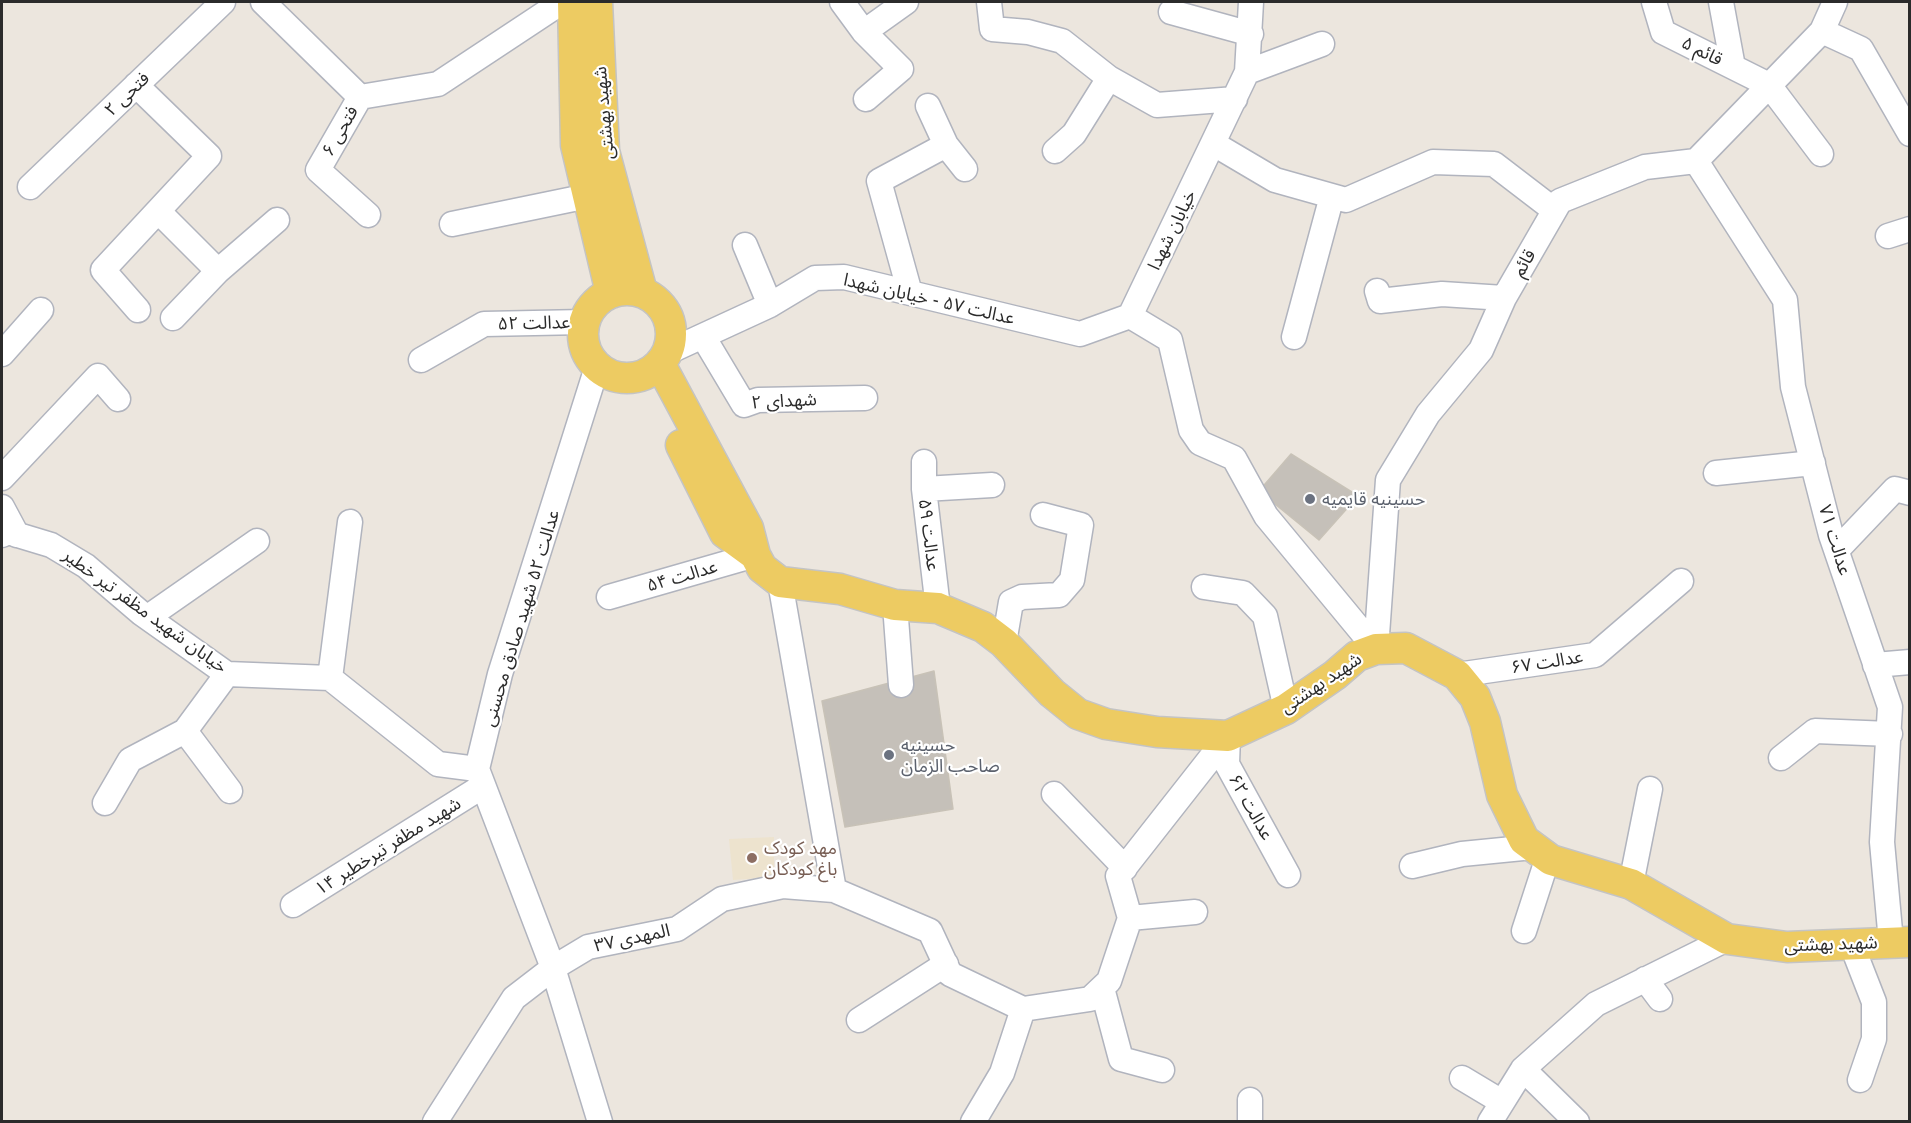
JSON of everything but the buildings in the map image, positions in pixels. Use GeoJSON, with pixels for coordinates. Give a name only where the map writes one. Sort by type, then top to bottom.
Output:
{"type":"FeatureCollection","features":[{"type":"Feature","properties":{"kind":"main road","name":"شهید بهشتی"},"geometry":{"type":"LineString","coordinates":[[573,2],[576,145],[611,292]]}},
{"type":"Feature","properties":{"kind":"main road","name":"شهید بهشتی"},"geometry":{"type":"LineString","coordinates":[[597,2],[604,151],[642,292]]}},
{"type":"Feature","properties":{"kind":"main road"},"geometry":{"type":"LineString","coordinates":[[626,289],[642,292],[654,299],[664,310],[670,323],[672,338],[658,364],[629,379],[612,376],[597,367],[584,346],[584,322],[590,310],[611,292],[626,289]]}},
{"type":"Feature","properties":{"kind":"main road"},"geometry":{"type":"LineString","coordinates":[[658,364],[725,533],[754,555],[762,568],[780,582]]}},
{"type":"Feature","properties":{"kind":"main road","name":"شهید بهشتی"},"geometry":{"type":"LineString","coordinates":[[780,582],[840,589],[896,605],[938,608],[983,627],[1004,643],[1052,693],[1078,714],[1106,724],[1169,733],[1228,736],[1286,709],[1335,675],[1357,656],[1376,650],[1406,648],[1457,675],[1475,697],[1485,722],[1502,795],[1524,840],[1540,852],[1631,884],[1727,939],[1787,947],[1900,942]]}},
{"type":"Feature","properties":{"kind":"street","name":"فتحی ۲"},"geometry":{"type":"LineString","coordinates":[[30,187],[223,2]]}},
{"type":"Feature","properties":{"kind":"street"},"geometry":{"type":"LineString","coordinates":[[263,2],[360,97],[438,84],[562,2]]}},
{"type":"Feature","properties":{"kind":"street"},"geometry":{"type":"LineString","coordinates":[[842,2],[864,32],[901,69],[866,99]]}},
{"type":"Feature","properties":{"kind":"street"},"geometry":{"type":"LineString","coordinates":[[864,32],[906,2]]}},
{"type":"Feature","properties":{"kind":"street"},"geometry":{"type":"LineString","coordinates":[[989,2],[992,29],[1028,32],[1062,41],[1109,78],[1157,105],[1235,99]]}},
{"type":"Feature","properties":{"kind":"street","name":"خیابان شهدا"},"geometry":{"type":"LineString","coordinates":[[1130,316],[1247,72],[1251,34],[1251,2]]}},
{"type":"Feature","properties":{"kind":"street","name":"قائم ۵"},"geometry":{"type":"LineString","coordinates":[[1654,2],[1663,32],[1769,85]]}},
{"type":"Feature","properties":{"kind":"street"},"geometry":{"type":"LineString","coordinates":[[1721,2],[1733,67]]}},
{"type":"Feature","properties":{"kind":"street"},"geometry":{"type":"LineString","coordinates":[[1696,162],[1822,31],[1835,2]]}},
{"type":"Feature","properties":{"kind":"street"},"geometry":{"type":"LineString","coordinates":[[1172,12],[1251,34]]}},
{"type":"Feature","properties":{"kind":"street"},"geometry":{"type":"LineString","coordinates":[[1822,31],[1861,49],[1910,134]]}},
{"type":"Feature","properties":{"kind":"street"},"geometry":{"type":"LineString","coordinates":[[1247,72],[1322,44]]}},
{"type":"Feature","properties":{"kind":"street"},"geometry":{"type":"LineString","coordinates":[[1055,151],[1074,134],[1109,78]]}},
{"type":"Feature","properties":{"kind":"street"},"geometry":{"type":"LineString","coordinates":[[136,85],[209,156],[103,270],[138,310]]}},
{"type":"Feature","properties":{"kind":"street"},"geometry":{"type":"LineString","coordinates":[[1769,85],[1821,154]]}},
{"type":"Feature","properties":{"kind":"street","name":"فتحی ۶"},"geometry":{"type":"LineString","coordinates":[[360,97],[318,170],[368,215]]}},
{"type":"Feature","properties":{"kind":"street"},"geometry":{"type":"LineString","coordinates":[[928,106],[946,146],[965,169]]}},
{"type":"Feature","properties":{"kind":"street"},"geometry":{"type":"LineString","coordinates":[[1214,144],[1275,180],[1346,200],[1433,162],[1494,164],[1554,210]]}},
{"type":"Feature","properties":{"kind":"street"},"geometry":{"type":"LineString","coordinates":[[910,293],[879,181],[946,146]]}},
{"type":"Feature","properties":{"kind":"street","name":"قائم"},"geometry":{"type":"LineString","coordinates":[[1376,650],[1388,480],[1428,414],[1481,350],[1504,298],[1554,210],[1560,201],[1645,167],[1696,162]]}},
{"type":"Feature","properties":{"kind":"street","name":"عدالت ۷۱"},"geometry":{"type":"LineString","coordinates":[[1696,162],[1785,300],[1793,387],[1837,550],[1890,707],[1882,842],[1900,942]]}},
{"type":"Feature","properties":{"kind":"street"},"geometry":{"type":"LineString","coordinates":[[452,224],[588,196]]}},
{"type":"Feature","properties":{"kind":"street"},"geometry":{"type":"LineString","coordinates":[[1293,337],[1332,196]]}},
{"type":"Feature","properties":{"kind":"street"},"geometry":{"type":"LineString","coordinates":[[158,211],[218,271]]}},
{"type":"Feature","properties":{"kind":"street"},"geometry":{"type":"LineString","coordinates":[[173,318],[218,271],[277,220]]}},
{"type":"Feature","properties":{"kind":"street"},"geometry":{"type":"LineString","coordinates":[[745,245],[770,305]]}},
{"type":"Feature","properties":{"kind":"street","name":"عدالت ۵۷ - خیابان شهدا"},"geometry":{"type":"LineString","coordinates":[[658,364],[770,305],[815,278],[844,277],[1080,334],[1130,316]]}},
{"type":"Feature","properties":{"kind":"street"},"geometry":{"type":"LineString","coordinates":[[1377,291],[1380,301],[1442,294],[1504,298]]}},
{"type":"Feature","properties":{"kind":"street"},"geometry":{"type":"LineString","coordinates":[[2,354],[41,310]]}},
{"type":"Feature","properties":{"kind":"street"},"geometry":{"type":"LineString","coordinates":[[1130,316],[1170,340],[1191,430],[1200,443],[1234,458],[1266,516],[1376,650]]}},
{"type":"Feature","properties":{"kind":"street","name":"عدالت ۵۲"},"geometry":{"type":"LineString","coordinates":[[421,360],[484,324],[584,322]]}},
{"type":"Feature","properties":{"kind":"street","name":"شهدای ۲"},"geometry":{"type":"LineString","coordinates":[[704,338],[744,405],[758,400],[866,398]]}},
{"type":"Feature","properties":{"kind":"street","name":"عدالت ۵۲ شهید صادق محسنی"},"geometry":{"type":"LineString","coordinates":[[480,778],[500,674],[597,367]]}},
{"type":"Feature","properties":{"kind":"street"},"geometry":{"type":"LineString","coordinates":[[2,478],[98,376],[118,399]]}},
{"type":"Feature","properties":{"kind":"street","name":"عدالت ۵۹"},"geometry":{"type":"LineString","coordinates":[[924,462],[924,489],[938,608]]}},
{"type":"Feature","properties":{"kind":"street"},"geometry":{"type":"LineString","coordinates":[[1716,473],[1813,463]]}},
{"type":"Feature","properties":{"kind":"street"},"geometry":{"type":"LineString","coordinates":[[924,489],[992,485]]}},
{"type":"Feature","properties":{"kind":"street"},"geometry":{"type":"LineString","coordinates":[[1837,550],[1895,489],[1910,493]]}},
{"type":"Feature","properties":{"kind":"street"},"geometry":{"type":"LineString","coordinates":[[2,507],[9,535]]}},
{"type":"Feature","properties":{"kind":"street"},"geometry":{"type":"LineString","coordinates":[[1004,643],[1011,602],[1022,597],[1059,595],[1072,580],[1082,525],[1043,515]]}},
{"type":"Feature","properties":{"kind":"street"},"geometry":{"type":"LineString","coordinates":[[350,522],[330,678],[438,764],[480,778],[553,968],[600,1122]]}},
{"type":"Feature","properties":{"kind":"street","name":"خیابان شهید مظفر تیر خطیر"},"geometry":{"type":"LineString","coordinates":[[9,535],[51,545],[86,566],[148,617],[227,674],[330,678]]}},
{"type":"Feature","properties":{"kind":"street"},"geometry":{"type":"LineString","coordinates":[[148,617],[257,541]]}},
{"type":"Feature","properties":{"kind":"street","name":"عدالت ۵۴"},"geometry":{"type":"LineString","coordinates":[[609,597],[754,555]]}},
{"type":"Feature","properties":{"kind":"street","name":"عدالت ۶۷"},"geometry":{"type":"LineString","coordinates":[[1457,675],[1594,655],[1681,581]]}},
{"type":"Feature","properties":{"kind":"street"},"geometry":{"type":"LineString","coordinates":[[780,582],[834,890]]}},
{"type":"Feature","properties":{"kind":"street"},"geometry":{"type":"LineString","coordinates":[[1204,587],[1243,593],[1265,616],[1286,709]]}},
{"type":"Feature","properties":{"kind":"street"},"geometry":{"type":"LineString","coordinates":[[896,605],[901,685]]}},
{"type":"Feature","properties":{"kind":"street"},"geometry":{"type":"LineString","coordinates":[[1875,665],[1910,662]]}},
{"type":"Feature","properties":{"kind":"street"},"geometry":{"type":"LineString","coordinates":[[105,803],[130,760],[185,731],[227,674]]}},
{"type":"Feature","properties":{"kind":"street"},"geometry":{"type":"LineString","coordinates":[[185,731],[230,791]]}},
{"type":"Feature","properties":{"kind":"street"},"geometry":{"type":"LineString","coordinates":[[1781,758],[1815,731],[1890,734]]}},
{"type":"Feature","properties":{"kind":"street"},"geometry":{"type":"LineString","coordinates":[[859,1020],[946,964],[950,974],[1023,1009],[1090,999],[1109,981],[1130,918],[1119,876],[1228,736]]}},
{"type":"Feature","properties":{"kind":"street","name":"عدالت ۶۲"},"geometry":{"type":"LineString","coordinates":[[1228,736],[1227,764],[1288,875]]}},
{"type":"Feature","properties":{"kind":"street","name":"شهید مظفر تیرخطیر ۱۴"},"geometry":{"type":"LineString","coordinates":[[293,905],[480,778]]}},
{"type":"Feature","properties":{"kind":"street"},"geometry":{"type":"LineString","coordinates":[[1631,884],[1650,789]]}},
{"type":"Feature","properties":{"kind":"street"},"geometry":{"type":"LineString","coordinates":[[1054,794],[1125,868]]}},
{"type":"Feature","properties":{"kind":"street"},"geometry":{"type":"LineString","coordinates":[[1412,866],[1462,854],[1540,852],[1524,932]]}},
{"type":"Feature","properties":{"kind":"street","name":"المهدی ۳۷"},"geometry":{"type":"LineString","coordinates":[[435,1122],[514,998],[553,968],[588,947],[677,929],[722,899],[783,886],[834,890],[930,931],[946,964]]}},
{"type":"Feature","properties":{"kind":"street"},"geometry":{"type":"LineString","coordinates":[[1130,918],[1195,912]]}},
{"type":"Feature","properties":{"kind":"street"},"geometry":{"type":"LineString","coordinates":[[1462,1078],[1496,1112],[1523,1069],[1596,1004],[1727,939]]}},
{"type":"Feature","properties":{"kind":"street"},"geometry":{"type":"LineString","coordinates":[[1851,943],[1874,1002],[1874,1039],[1860,1080]]}},
{"type":"Feature","properties":{"kind":"street"},"geometry":{"type":"LineString","coordinates":[[1645,979],[1660,999]]}},
{"type":"Feature","properties":{"kind":"street"},"geometry":{"type":"LineString","coordinates":[[1102,988],[1121,1059],[1162,1070]]}},
{"type":"Feature","properties":{"kind":"street"},"geometry":{"type":"LineString","coordinates":[[973,1122],[1002,1073],[1023,1009]]}},
{"type":"Feature","properties":{"kind":"street"},"geometry":{"type":"LineString","coordinates":[[1523,1069],[1577,1122]]}},
{"type":"Feature","properties":{"kind":"shaded area","name":"مهد کودک باغ کودکان"},"geometry":{"type":"Polygon","coordinates":[[[774,837],[774,877],[733,880],[729,839],[774,837]]]}},
{"type":"Feature","properties":{"kind":"place","name":"حسینیه قایمیه"},"geometry":{"type":"Point","coordinates":[1310,499]}},
{"type":"Feature","properties":{"kind":"place","name":"حسینیه صاحب الزمان"},"geometry":{"type":"Point","coordinates":[889,755]}},
{"type":"Feature","properties":{"kind":"place","name":"مهد کودک باغ کودکان"},"geometry":{"type":"Point","coordinates":[752,858]}}]}
